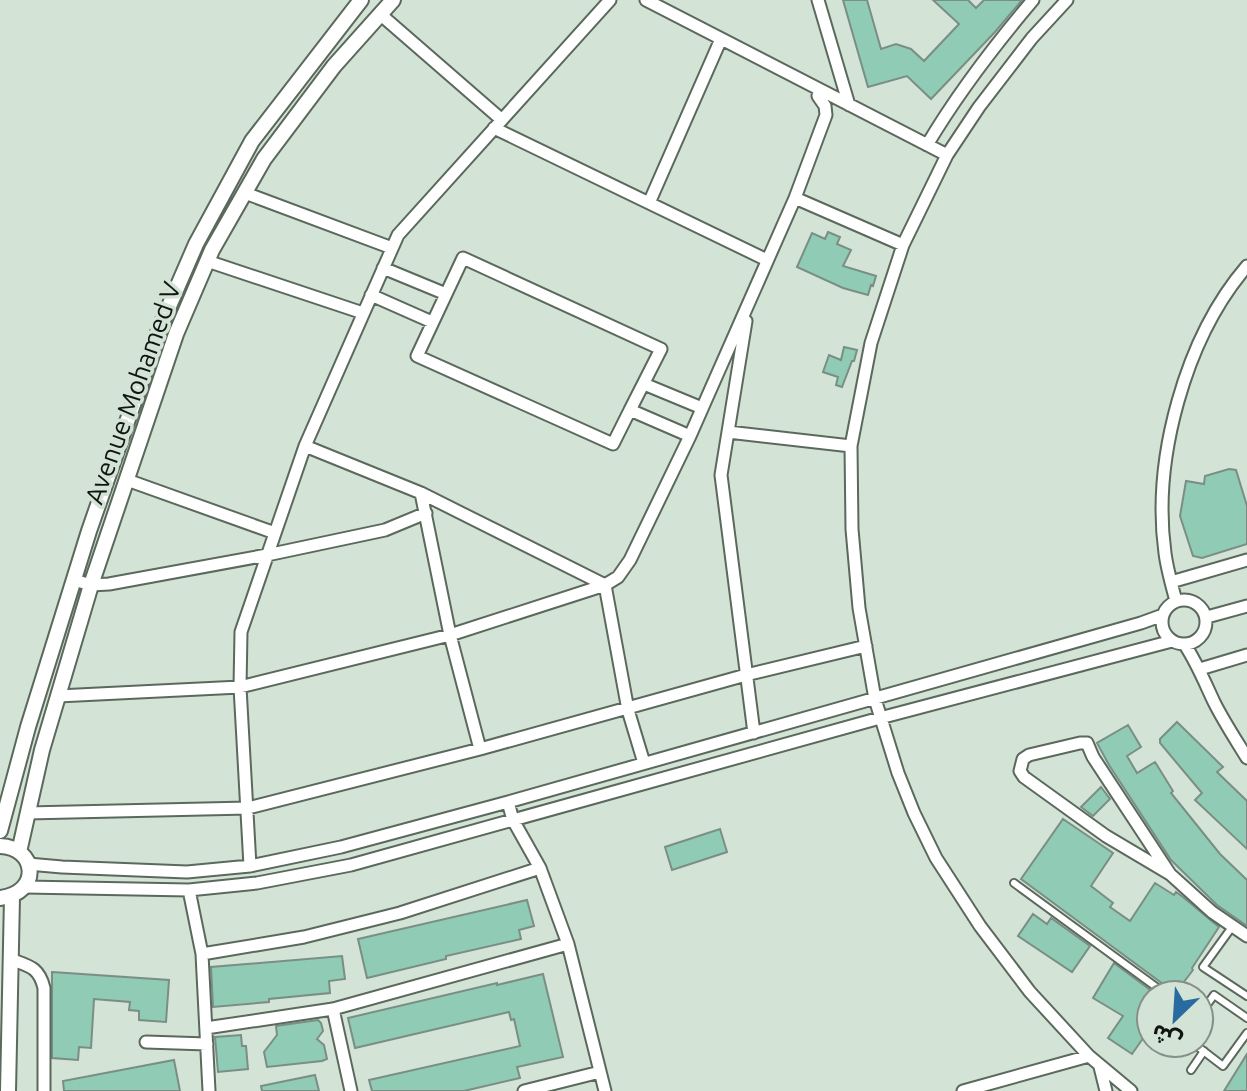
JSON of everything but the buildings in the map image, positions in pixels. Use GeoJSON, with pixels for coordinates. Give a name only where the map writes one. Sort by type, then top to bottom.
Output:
{"type":"FeatureCollection","features":[{"type":"Feature","properties":{"kind":"street","name":"Avenue Mohamed V"},"geometry":{"type":"LineString","coordinates":[[0,831],[28,727],[74,580],[160,327],[196,244],[252,141],[361,0]]}},
{"type":"Feature","properties":{"kind":"street","name":"Avenue Mohamed V"},"geometry":{"type":"LineString","coordinates":[[25,887],[28,879],[23,858],[27,813],[58,696],[91,585],[176,334],[207,261],[264,159],[334,66],[393,0]]}},
{"type":"Feature","properties":{"kind":"street"},"geometry":{"type":"LineString","coordinates":[[250,866],[240,687],[241,632],[305,446],[398,235],[610,0]]}},
{"type":"Feature","properties":{"kind":"street"},"geometry":{"type":"LineString","coordinates":[[646,0],[947,155]]}},
{"type":"Feature","properties":{"kind":"street"},"geometry":{"type":"LineString","coordinates":[[818,0],[849,105]]}},
{"type":"Feature","properties":{"kind":"street"},"geometry":{"type":"LineString","coordinates":[[927,145],[951,105],[1033,0]]}},
{"type":"Feature","properties":{"kind":"street"},"geometry":{"type":"LineString","coordinates":[[1067,0],[1032,38],[979,107],[947,155],[903,245],[871,343],[851,446],[852,529],[859,608],[875,699],[906,794],[936,858],[980,926],[1030,992],[1100,1067],[1131,1091]]}},
{"type":"Feature","properties":{"kind":"street"},"geometry":{"type":"LineString","coordinates":[[380,14],[498,124],[767,260]]}},
{"type":"Feature","properties":{"kind":"street"},"geometry":{"type":"LineString","coordinates":[[649,203],[721,39]]}},
{"type":"Feature","properties":{"kind":"street"},"geometry":{"type":"LineString","coordinates":[[58,696],[240,687],[450,635],[605,585],[618,577],[630,560],[690,436],[795,198],[826,115],[825,106],[818,96],[819,90]]}},
{"type":"Feature","properties":{"kind":"street"},"geometry":{"type":"LineString","coordinates":[[245,193],[392,248]]}},
{"type":"Feature","properties":{"kind":"street"},"geometry":{"type":"LineString","coordinates":[[795,198],[903,245]]}},
{"type":"Feature","properties":{"kind":"street"},"geometry":{"type":"LineString","coordinates":[[463,258],[661,349],[613,444],[417,356],[432,322],[463,258]]}},
{"type":"Feature","properties":{"kind":"street"},"geometry":{"type":"LineString","coordinates":[[207,261],[363,313]]}},
{"type":"Feature","properties":{"kind":"street"},"geometry":{"type":"LineString","coordinates":[[1176,601],[1165,553],[1163,500],[1167,444],[1186,377],[1207,326],[1247,266]]}},
{"type":"Feature","properties":{"kind":"street"},"geometry":{"type":"LineString","coordinates":[[383,268],[446,294]]}},
{"type":"Feature","properties":{"kind":"street"},"geometry":{"type":"LineString","coordinates":[[371,295],[432,322]]}},
{"type":"Feature","properties":{"kind":"street"},"geometry":{"type":"LineString","coordinates":[[748,304],[721,475],[754,733]]}},
{"type":"Feature","properties":{"kind":"street"},"geometry":{"type":"LineString","coordinates":[[644,384],[702,408]]}},
{"type":"Feature","properties":{"kind":"street"},"geometry":{"type":"LineString","coordinates":[[630,410],[690,436]]}},
{"type":"Feature","properties":{"kind":"street"},"geometry":{"type":"LineString","coordinates":[[728,432],[851,446]]}},
{"type":"Feature","properties":{"kind":"street"},"geometry":{"type":"LineString","coordinates":[[305,446],[421,493],[605,585]]}},
{"type":"Feature","properties":{"kind":"street"},"geometry":{"type":"LineString","coordinates":[[127,480],[275,533]]}},
{"type":"Feature","properties":{"kind":"street"},"geometry":{"type":"LineString","coordinates":[[421,493],[450,635],[480,749]]}},
{"type":"Feature","properties":{"kind":"street"},"geometry":{"type":"LineString","coordinates":[[74,580],[91,585],[109,584],[267,555],[385,530],[426,513]]}},
{"type":"Feature","properties":{"kind":"street"},"geometry":{"type":"LineString","coordinates":[[1171,582],[1247,560]]}},
{"type":"Feature","properties":{"kind":"street"},"geometry":{"type":"LineString","coordinates":[[605,585],[628,710],[644,763]]}},
{"type":"Feature","properties":{"kind":"street"},"geometry":{"type":"LineString","coordinates":[[1185,645],[1201,638],[1207,617],[1198,604],[1184,600],[1171,604],[1162,622],[1168,636],[1185,645],[1247,758]]}},
{"type":"Feature","properties":{"kind":"street"},"geometry":{"type":"LineString","coordinates":[[1207,617],[1247,606]]}},
{"type":"Feature","properties":{"kind":"street"},"geometry":{"type":"LineString","coordinates":[[0,846],[13,848],[23,858],[62,867],[187,872],[250,866],[341,847],[508,802],[1163,615]]}},
{"type":"Feature","properties":{"kind":"street"},"geometry":{"type":"LineString","coordinates":[[8,1091],[10,959],[6,898],[25,887],[189,890],[257,883],[351,865],[1159,644],[1168,636]]}},
{"type":"Feature","properties":{"kind":"street"},"geometry":{"type":"LineString","coordinates":[[27,813],[248,808],[866,646]]}},
{"type":"Feature","properties":{"kind":"street"},"geometry":{"type":"LineString","coordinates":[[1200,669],[1247,655]]}},
{"type":"Feature","properties":{"kind":"street"},"geometry":{"type":"LineString","coordinates":[[1170,874],[1093,757],[1087,743],[1029,755],[1023,759],[1020,771],[1024,777],[1106,836],[1170,874],[1212,912],[1247,936]]}},
{"type":"Feature","properties":{"kind":"street"},"geometry":{"type":"LineString","coordinates":[[508,802],[513,820],[540,868],[568,944],[605,1091]]}},
{"type":"Feature","properties":{"kind":"street"},"geometry":{"type":"LineString","coordinates":[[202,954],[318,934],[400,913],[540,868]]}},
{"type":"Feature","properties":{"kind":"street"},"geometry":{"type":"LineString","coordinates":[[189,890],[202,954],[209,1091]]}},
{"type":"Feature","properties":{"kind":"street"},"geometry":{"type":"LineString","coordinates":[[206,1028],[333,1009],[568,944]]}},
{"type":"Feature","properties":{"kind":"street"},"geometry":{"type":"LineString","coordinates":[[10,959],[34,968],[41,976],[44,988],[44,1091]]}},
{"type":"Feature","properties":{"kind":"street"},"geometry":{"type":"LineString","coordinates":[[333,1009],[351,1091]]}},
{"type":"Feature","properties":{"kind":"street"},"geometry":{"type":"LineString","coordinates":[[146,1042],[207,1044]]}},
{"type":"Feature","properties":{"kind":"street"},"geometry":{"type":"LineString","coordinates":[[963,1091],[1089,1056]]}},
{"type":"Feature","properties":{"kind":"street"},"geometry":{"type":"LineString","coordinates":[[1100,1067],[1106,1091]]}},
{"type":"Feature","properties":{"kind":"street"},"geometry":{"type":"LineString","coordinates":[[524,1091],[600,1072]]}},
{"type":"Feature","properties":{"kind":"lane"},"geometry":{"type":"LineString","coordinates":[[1014,883],[1145,979]]}},
{"type":"Feature","properties":{"kind":"lane"},"geometry":{"type":"LineString","coordinates":[[1232,927],[1203,967],[1247,995],[1235,1010]]}},
{"type":"Feature","properties":{"kind":"lane"},"geometry":{"type":"LineString","coordinates":[[1215,996],[1247,1018]]}},
{"type":"Feature","properties":{"kind":"lane"},"geometry":{"type":"LineString","coordinates":[[1214,1059],[1223,1066],[1247,1033]]}},
{"type":"Feature","properties":{"kind":"lane"},"geometry":{"type":"LineString","coordinates":[[1238,1046],[1247,1052]]}},
{"type":"Feature","properties":{"kind":"lane"},"geometry":{"type":"LineString","coordinates":[[1191,1070],[1199,1059]]}}]}
